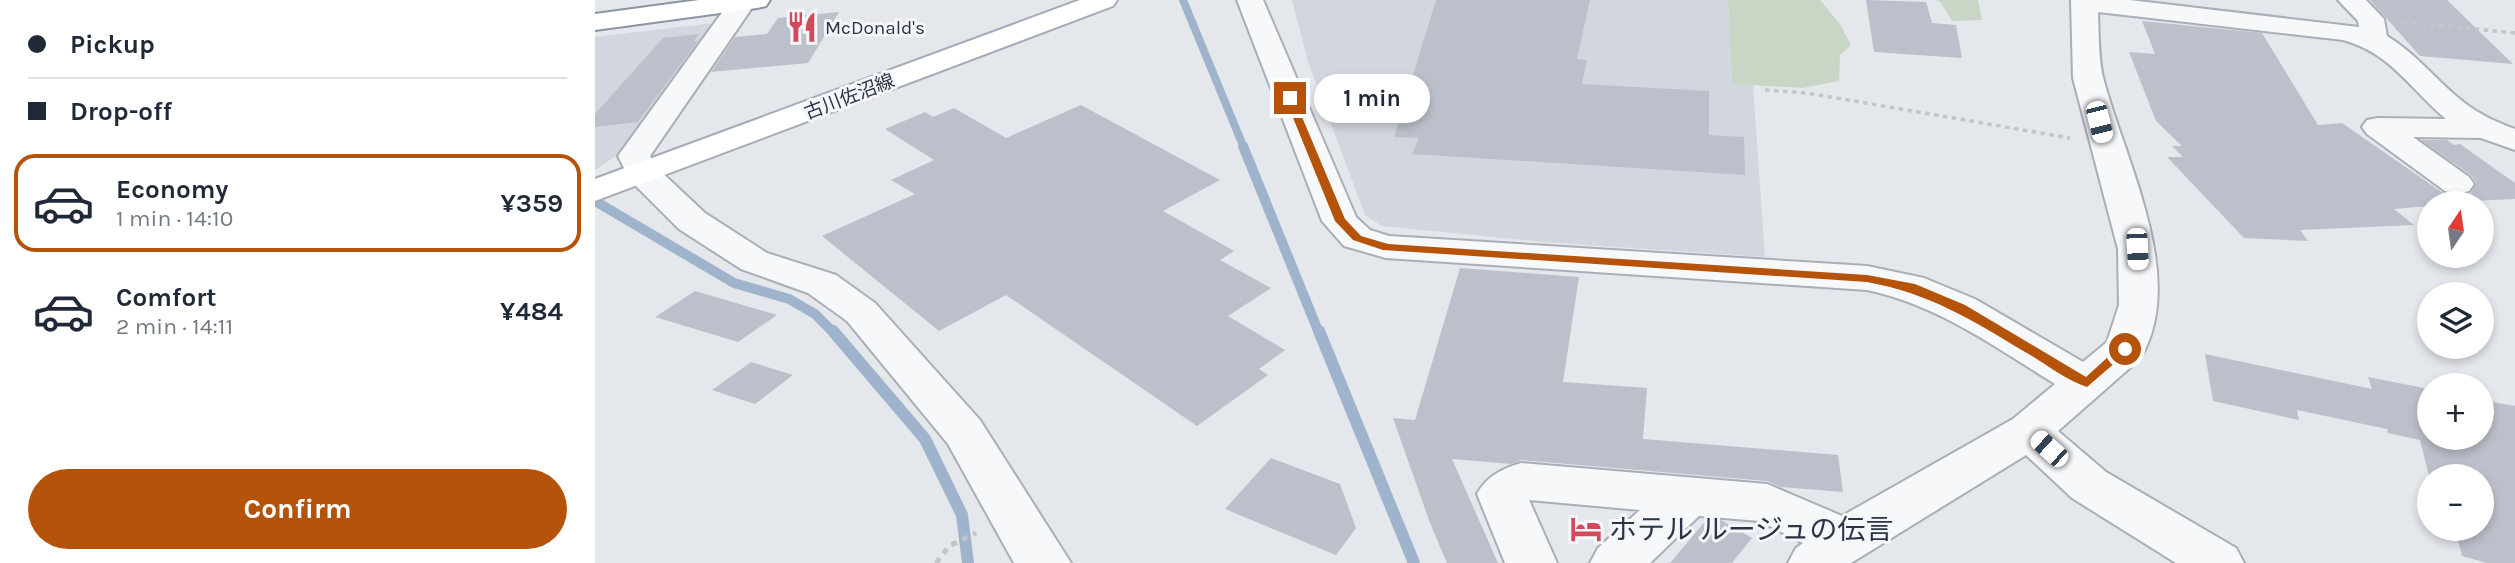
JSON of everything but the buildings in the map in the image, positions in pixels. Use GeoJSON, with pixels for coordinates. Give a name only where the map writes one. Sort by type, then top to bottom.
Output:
{"type":"FeatureCollection","features":[{"type":"Feature","properties":{"kind":"main road"},"geometry":{"type":"LineString","coordinates":[[595,11],[672,0]]}},
{"type":"Feature","properties":{"kind":"main road","name":"古川佐沼線"},"geometry":{"type":"LineString","coordinates":[[600,189],[1104,0]]}},
{"type":"Feature","properties":{"kind":"main road"},"geometry":{"type":"LineString","coordinates":[[595,22],[750,1]]}},
{"type":"Feature","properties":{"kind":"street"},"geometry":{"type":"LineString","coordinates":[[1250,0],[1340,221],[1357,238],[1387,247],[1867,278],[1910,287],[1961,308],[2087,383]]}},
{"type":"Feature","properties":{"kind":"street"},"geometry":{"type":"LineString","coordinates":[[2351,0],[2372,29],[2455,111],[2485,129],[2515,140]]}},
{"type":"Feature","properties":{"kind":"street"},"geometry":{"type":"LineString","coordinates":[[750,1],[634,156],[642,173],[692,221],[754,261],[822,284],[861,312],[964,432],[1036,555],[1045,563]]}},
{"type":"Feature","properties":{"kind":"street"},"geometry":{"type":"LineString","coordinates":[[1531,563],[1501,494],[1521,481],[1767,503],[1829,551],[2029,431],[2125,349],[2139,305],[2137,249],[2088,78],[2085,1],[2345,32],[2372,29]]}},
{"type":"Feature","properties":{"kind":"street"},"geometry":{"type":"LineString","coordinates":[[2457,184],[2378,127],[2485,129]]}},
{"type":"Feature","properties":{"kind":"street"},"geometry":{"type":"LineString","coordinates":[[2029,431],[2089,485],[2217,563]]}},
{"type":"Feature","properties":{"kind":"street"},"geometry":{"type":"LineString","coordinates":[[1616,563],[1689,496]]}},
{"type":"Feature","properties":{"kind":"path"},"geometry":{"type":"LineString","coordinates":[[2372,29],[2515,33]]}},
{"type":"Feature","properties":{"kind":"path"},"geometry":{"type":"LineString","coordinates":[[1765,90],[1807,93],[2105,144]]}},
{"type":"Feature","properties":{"kind":"path"},"geometry":{"type":"LineString","coordinates":[[936,563],[949,546],[981,531]]}},
{"type":"Feature","properties":{"kind":"shaded area"},"geometry":{"type":"Polygon","coordinates":[[[1292,0],[1728,0],[1732,83],[1753,85],[1765,257],[1544,242],[1382,226],[1365,215],[1308,62],[1292,0]]]}},
{"type":"Feature","properties":{"kind":"shaded area"},"geometry":{"type":"Polygon","coordinates":[[[716,24],[631,146],[595,170],[595,37],[716,24]]]}},
{"type":"Feature","properties":{"kind":"green space"},"geometry":{"type":"Polygon","coordinates":[[[1728,0],[1820,0],[1840,24],[1851,45],[1840,55],[1839,81],[1803,88],[1732,84],[1728,0]]]}},
{"type":"Feature","properties":{"kind":"green space"},"geometry":{"type":"Polygon","coordinates":[[[1935,0],[1978,0],[1982,20],[1952,21],[1940,2],[1935,0]]]}},
{"type":"Feature","properties":{"kind":"waterway"},"geometry":{"type":"LineString","coordinates":[[1183,0],[1244,148]]}},
{"type":"Feature","properties":{"kind":"waterway"},"geometry":{"type":"LineString","coordinates":[[1243,146],[1319,333]]}},
{"type":"Feature","properties":{"kind":"waterway"},"geometry":{"type":"LineString","coordinates":[[595,201],[734,283],[789,299],[815,314],[834,333]]}},
{"type":"Feature","properties":{"kind":"waterway"},"geometry":{"type":"LineString","coordinates":[[833,331],[925,439],[962,515],[968,563]]}},
{"type":"Feature","properties":{"kind":"waterway"},"geometry":{"type":"LineString","coordinates":[[1319,331],[1414,563]]}},
{"type":"Feature","properties":{"kind":"place","name":"McDonald's"},"geometry":{"type":"Point","coordinates":[802,27]}},
{"type":"Feature","properties":{"kind":"place","name":"ホテル ルージュの伝言"},"geometry":{"type":"Point","coordinates":[1586,529]}},
{"type":"Feature","properties":{"kind":"route"},"geometry":{"type":"LineString","coordinates":[[1290,98],[1340,221],[1357,238],[1387,247],[1867,278],[1910,287],[1961,308],[2087,383],[2125,349]]}}]}
